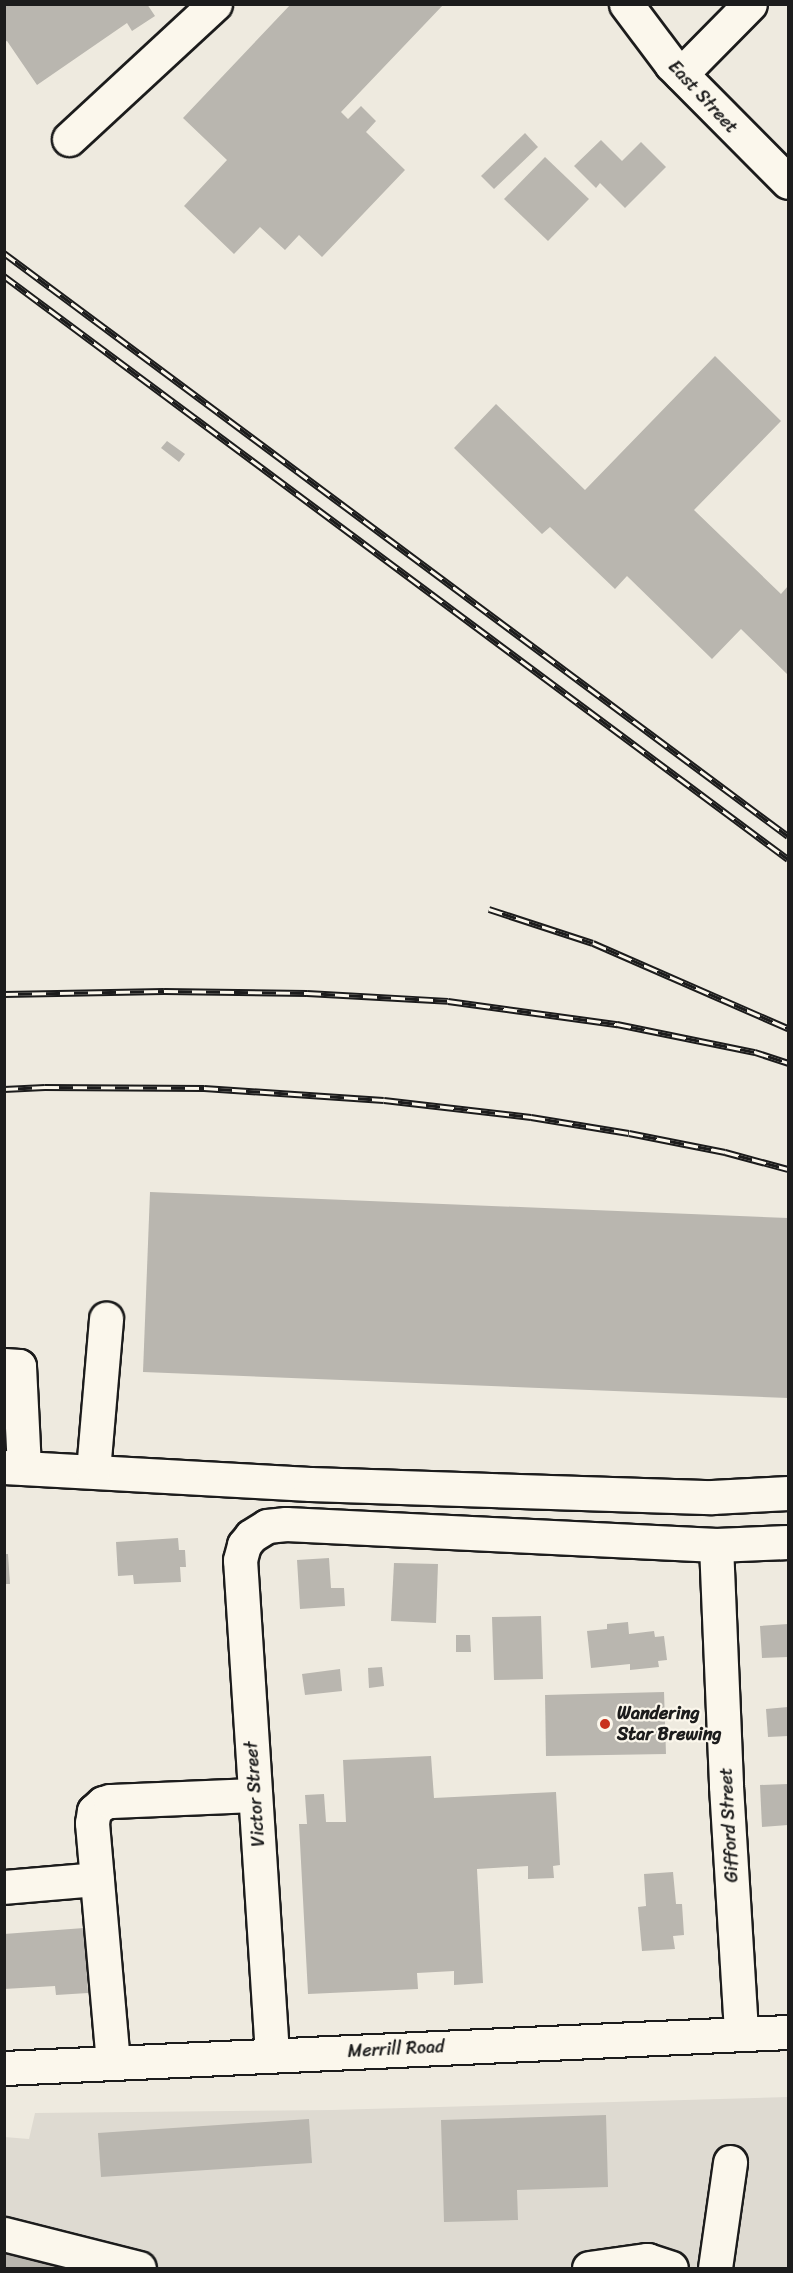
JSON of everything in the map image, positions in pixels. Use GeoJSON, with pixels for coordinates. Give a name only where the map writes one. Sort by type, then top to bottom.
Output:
{"type":"FeatureCollection","features":[{"type":"Feature","properties":{"kind":"main road"},"geometry":{"type":"LineString","coordinates":[[69,139],[215,4]]}},
{"type":"Feature","properties":{"kind":"main road","name":"East Street"},"geometry":{"type":"LineString","coordinates":[[626,4],[681,74],[789,183]]}},
{"type":"Feature","properties":{"kind":"main road"},"geometry":{"type":"LineString","coordinates":[[681,74],[750,4]]}},
{"type":"Feature","properties":{"kind":"main road"},"geometry":{"type":"LineString","coordinates":[[93,1471],[106,1319]]}},
{"type":"Feature","properties":{"kind":"main road"},"geometry":{"type":"LineString","coordinates":[[4,1365],[20,1366],[14,1467],[310,1484],[712,1497],[789,1493]]}},
{"type":"Feature","properties":{"kind":"main road","name":"Victor Street"},"geometry":{"type":"LineString","coordinates":[[272,2054],[240,1560],[242,1549],[251,1536],[267,1526],[313,1524],[716,1545]]}},
{"type":"Feature","properties":{"kind":"main road"},"geometry":{"type":"LineString","coordinates":[[716,1545],[789,1542]]}},
{"type":"Feature","properties":{"kind":"main road","name":"Gifford Street"},"geometry":{"type":"LineString","coordinates":[[716,1545],[726,1786],[741,2033]]}},
{"type":"Feature","properties":{"kind":"main road"},"geometry":{"type":"LineString","coordinates":[[114,2063],[92,1819],[94,1811],[103,1803],[255,1795]]}},
{"type":"Feature","properties":{"kind":"main road"},"geometry":{"type":"LineString","coordinates":[[4,1887],[97,1879]]}},
{"type":"Feature","properties":{"kind":"main road","name":"Merrill Road"},"geometry":{"type":"LineString","coordinates":[[4,2068],[789,2032]]}},
{"type":"Feature","properties":{"kind":"main road"},"geometry":{"type":"LineString","coordinates":[[716,2268],[730,2162]]}},
{"type":"Feature","properties":{"kind":"main road"},"geometry":{"type":"LineString","coordinates":[[4,2234],[140,2268]]}},
{"type":"Feature","properties":{"kind":"main road"},"geometry":{"type":"LineString","coordinates":[[589,2268],[647,2260],[671,2268]]}},
{"type":"Feature","properties":{"kind":"shaded area"},"geometry":{"type":"Polygon","coordinates":[[[788,2097],[788,2268],[5,2268],[4,2137],[29,2139],[35,2113],[332,2110],[788,2097]]]}},
{"type":"Feature","properties":{"kind":"building"},"geometry":{"type":"Polygon","coordinates":[[[4,4],[147,4],[155,16],[132,31],[127,23],[37,85],[7,41],[4,42],[4,4]]]}},
{"type":"Feature","properties":{"kind":"building"},"geometry":{"type":"Polygon","coordinates":[[[291,4],[444,4],[341,112],[348,119],[361,106],[376,121],[366,132],[405,170],[322,257],[299,235],[285,250],[260,227],[234,254],[184,206],[227,160],[183,118],[291,4]]]}},
{"type":"Feature","properties":{"kind":"building"},"geometry":{"type":"Polygon","coordinates":[[[525,133],[538,147],[494,189],[481,176],[525,133]]]}},
{"type":"Feature","properties":{"kind":"building"},"geometry":{"type":"Polygon","coordinates":[[[601,140],[622,161],[641,142],[666,167],[625,208],[600,183],[596,188],[574,166],[601,140]]]}},
{"type":"Feature","properties":{"kind":"building"},"geometry":{"type":"Polygon","coordinates":[[[545,157],[589,199],[548,241],[504,199],[545,157]]]}},
{"type":"Feature","properties":{"kind":"building"},"geometry":{"type":"Polygon","coordinates":[[[715,356],[781,421],[694,510],[781,594],[788,586],[788,675],[741,629],[712,659],[627,576],[615,589],[550,527],[542,534],[454,448],[496,404],[585,490],[715,356]]]}},
{"type":"Feature","properties":{"kind":"building"},"geometry":{"type":"Polygon","coordinates":[[[167,441],[185,454],[179,462],[161,448],[167,441]]]}},
{"type":"Feature","properties":{"kind":"building"},"geometry":{"type":"Polygon","coordinates":[[[150,1192],[788,1218],[788,1398],[143,1372],[150,1192]]]}},
{"type":"Feature","properties":{"kind":"building"},"geometry":{"type":"Polygon","coordinates":[[[178,1538],[179,1550],[185,1550],[186,1567],[180,1567],[181,1582],[134,1584],[133,1575],[118,1576],[116,1542],[178,1538]]]}},
{"type":"Feature","properties":{"kind":"building"},"geometry":{"type":"Polygon","coordinates":[[[4,1554],[8,1554],[10,1584],[4,1584],[4,1554]]]}},
{"type":"Feature","properties":{"kind":"building"},"geometry":{"type":"Polygon","coordinates":[[[329,1558],[331,1588],[344,1588],[345,1606],[300,1609],[297,1560],[329,1558]]]}},
{"type":"Feature","properties":{"kind":"building"},"geometry":{"type":"Polygon","coordinates":[[[394,1563],[438,1564],[436,1623],[391,1621],[394,1563]]]}},
{"type":"Feature","properties":{"kind":"building"},"geometry":{"type":"Polygon","coordinates":[[[541,1616],[543,1679],[494,1680],[492,1617],[541,1616]]]}},
{"type":"Feature","properties":{"kind":"building"},"geometry":{"type":"Polygon","coordinates":[[[628,1622],[629,1634],[654,1631],[655,1637],[664,1636],[667,1660],[658,1661],[659,1667],[630,1670],[630,1664],[591,1668],[587,1631],[607,1629],[607,1624],[628,1622]]]}},
{"type":"Feature","properties":{"kind":"building"},"geometry":{"type":"Polygon","coordinates":[[[788,1624],[788,1657],[762,1658],[760,1626],[788,1624]]]}},
{"type":"Feature","properties":{"kind":"building"},"geometry":{"type":"Polygon","coordinates":[[[456,1635],[470,1635],[471,1652],[456,1652],[456,1635]]]}},
{"type":"Feature","properties":{"kind":"building"},"geometry":{"type":"Polygon","coordinates":[[[382,1667],[384,1686],[369,1688],[368,1668],[382,1667]]]}},
{"type":"Feature","properties":{"kind":"building"},"geometry":{"type":"Polygon","coordinates":[[[340,1669],[342,1691],[305,1695],[302,1674],[340,1669]]]}},
{"type":"Feature","properties":{"kind":"building","name":"Wandering Star Brewing"},"geometry":{"type":"Polygon","coordinates":[[[664,1692],[666,1754],[546,1756],[545,1695],[664,1692]]]}},
{"type":"Feature","properties":{"kind":"building"},"geometry":{"type":"Polygon","coordinates":[[[788,1707],[788,1736],[768,1737],[766,1709],[788,1707]]]}},
{"type":"Feature","properties":{"kind":"building"},"geometry":{"type":"Polygon","coordinates":[[[431,1756],[434,1798],[556,1792],[560,1865],[553,1866],[554,1878],[528,1879],[528,1866],[477,1869],[483,1983],[454,1985],[454,1971],[417,1973],[418,1989],[308,1994],[299,1824],[307,1824],[305,1795],[324,1794],[326,1822],[346,1822],[343,1760],[431,1756]]]}},
{"type":"Feature","properties":{"kind":"building"},"geometry":{"type":"Polygon","coordinates":[[[788,1784],[788,1825],[762,1827],[760,1785],[788,1784]]]}},
{"type":"Feature","properties":{"kind":"building"},"geometry":{"type":"Polygon","coordinates":[[[673,1872],[676,1904],[682,1904],[684,1935],[673,1936],[675,1949],[642,1951],[638,1907],[646,1906],[644,1874],[673,1872]]]}},
{"type":"Feature","properties":{"kind":"building"},"geometry":{"type":"Polygon","coordinates":[[[84,1928],[88,1993],[56,1995],[55,1986],[4,1989],[4,1934],[84,1928]]]}},
{"type":"Feature","properties":{"kind":"building"},"geometry":{"type":"Polygon","coordinates":[[[606,2115],[608,2187],[517,2190],[518,2220],[444,2222],[441,2120],[606,2115]]]}},
{"type":"Feature","properties":{"kind":"building"},"geometry":{"type":"Polygon","coordinates":[[[309,2119],[312,2163],[101,2177],[98,2133],[309,2119]]]}},
{"type":"Feature","properties":{"kind":"building"},"geometry":{"type":"Polygon","coordinates":[[[4,2238],[96,2268],[4,2268],[4,2238]]]}},
{"type":"Feature","properties":{"kind":"railway"},"geometry":{"type":"LineString","coordinates":[[4,253],[788,836]]}},
{"type":"Feature","properties":{"kind":"railway"},"geometry":{"type":"LineString","coordinates":[[4,276],[788,859]]}},
{"type":"Feature","properties":{"kind":"railway"},"geometry":{"type":"LineString","coordinates":[[489,909],[593,943],[788,1028]]}},
{"type":"Feature","properties":{"kind":"railway"},"geometry":{"type":"LineString","coordinates":[[4,994],[164,991],[307,993],[448,1001],[617,1024],[755,1052],[788,1063]]}},
{"type":"Feature","properties":{"kind":"railway"},"geometry":{"type":"LineString","coordinates":[[4,1089],[204,1088],[384,1100],[531,1117],[629,1133],[725,1152],[788,1169]]}},
{"type":"Feature","properties":{"kind":"place","name":"Wandering Star Brewing"},"geometry":{"type":"Point","coordinates":[605,1724]}}]}
